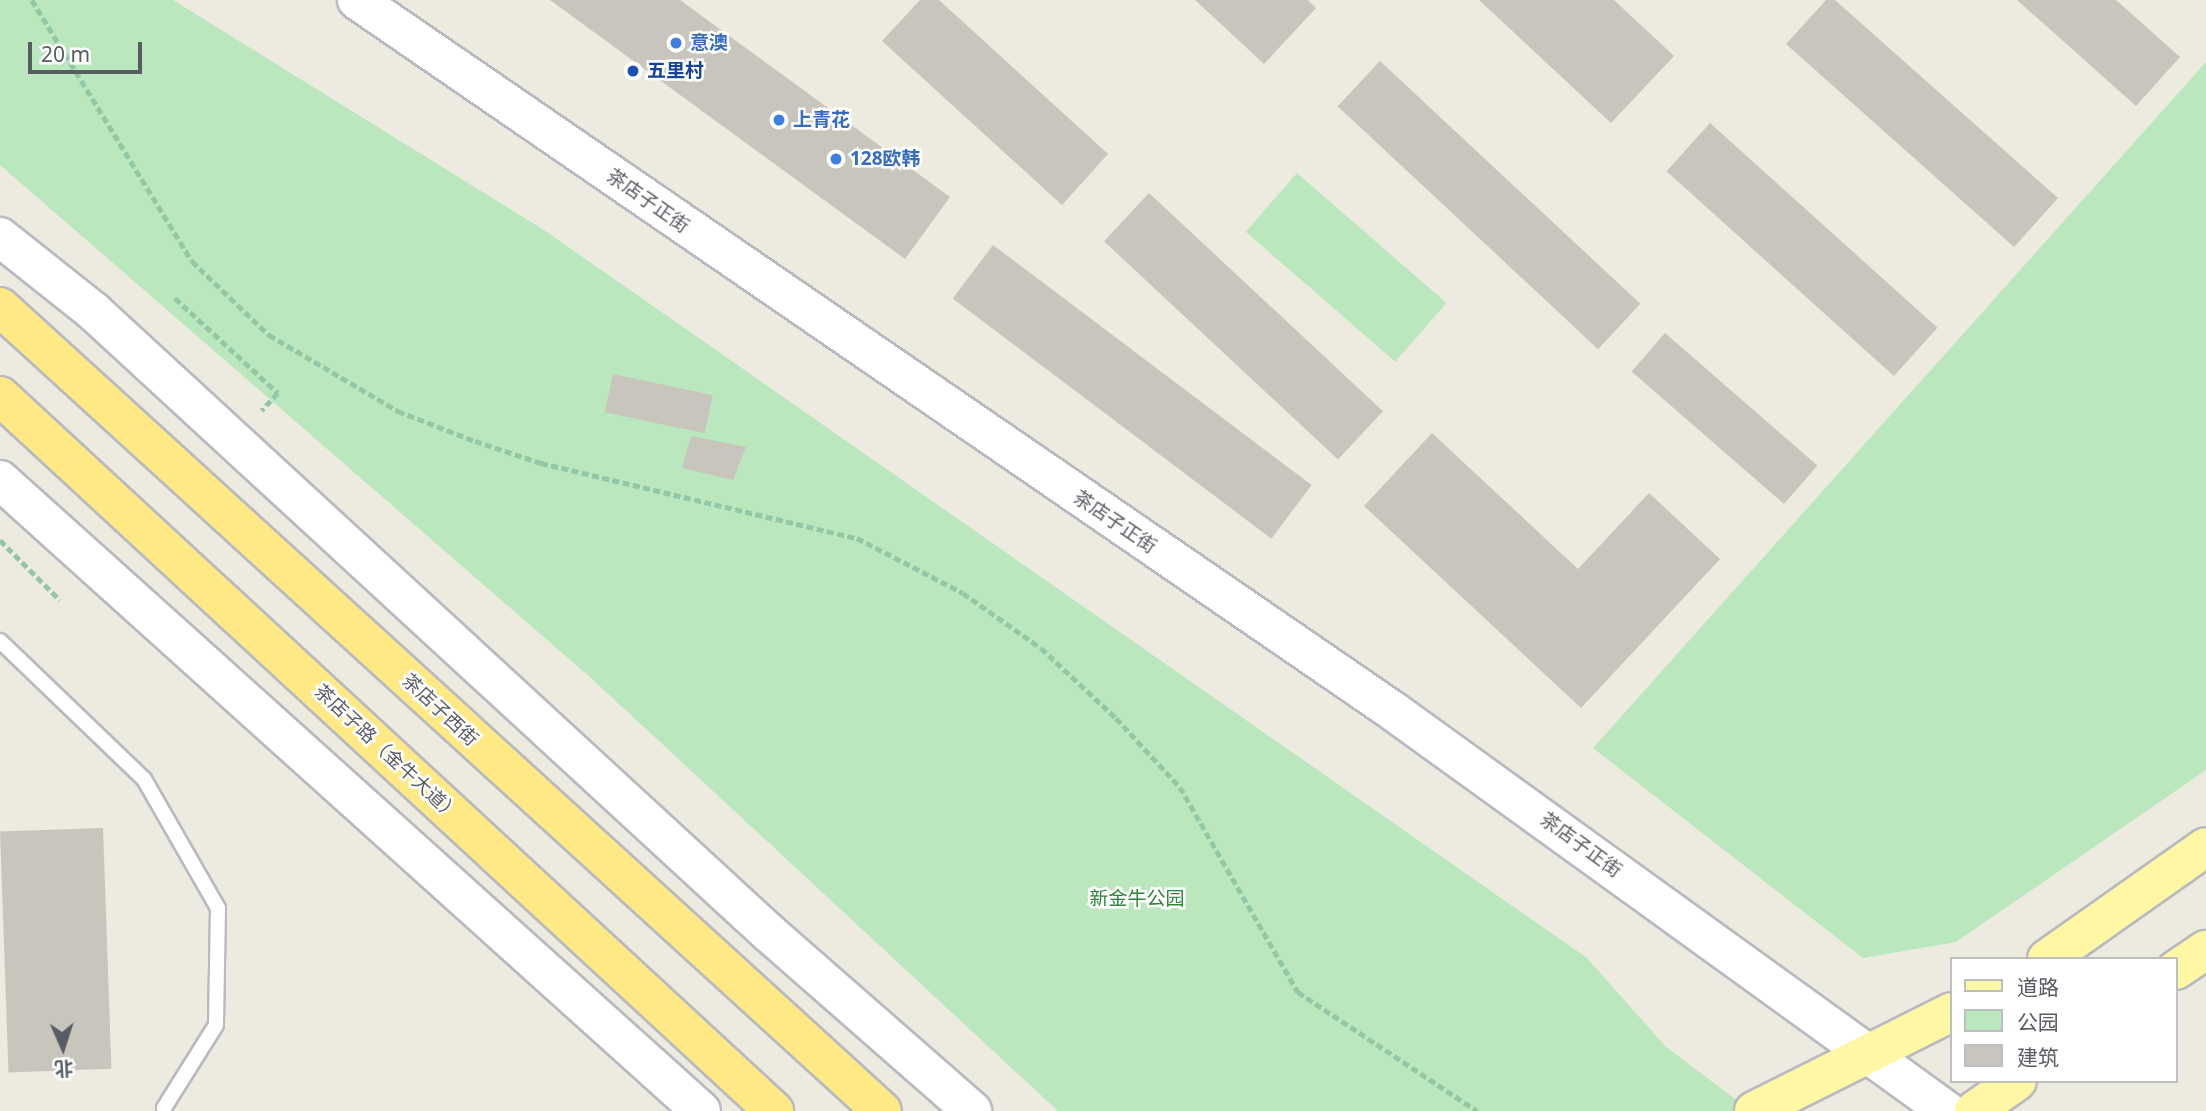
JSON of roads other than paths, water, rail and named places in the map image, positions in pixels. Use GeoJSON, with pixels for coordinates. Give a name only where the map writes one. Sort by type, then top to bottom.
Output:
{"type":"FeatureCollection","features":[{"type":"Feature","properties":{"kind":"highway","name":"茶店子西街"},"geometry":{"type":"LineString","coordinates":[[0,307],[882,1111]]}},
{"type":"Feature","properties":{"kind":"highway","name":"茶店子路（金牛大道）"},"geometry":{"type":"LineString","coordinates":[[0,396],[774,1111]]}},
{"type":"Feature","properties":{"kind":"main road","name":"茶店子正街"},"geometry":{"type":"LineString","coordinates":[[357,0],[1393,711],[1947,1111]]}},
{"type":"Feature","properties":{"kind":"main road"},"geometry":{"type":"LineString","coordinates":[[0,237],[93,311],[769,933],[972,1111]]}},
{"type":"Feature","properties":{"kind":"main road"},"geometry":{"type":"LineString","coordinates":[[0,480],[701,1111]]}},
{"type":"Feature","properties":{"kind":"main road"},"geometry":{"type":"LineString","coordinates":[[2050,957],[2206,847]]}},
{"type":"Feature","properties":{"kind":"main road"},"geometry":{"type":"LineString","coordinates":[[2178,969],[2206,950]]}},
{"type":"Feature","properties":{"kind":"main road"},"geometry":{"type":"LineString","coordinates":[[1754,1111],[1866,1052],[1951,1012]]}},
{"type":"Feature","properties":{"kind":"main road"},"geometry":{"type":"LineString","coordinates":[[1974,1111],[2014,1083]]}},
{"type":"Feature","properties":{"kind":"lane"},"geometry":{"type":"LineString","coordinates":[[0,641],[144,779],[218,908],[216,1025],[163,1108]]}},
{"type":"Feature","properties":{"kind":"place","name":"意澳"},"geometry":{"type":"Point","coordinates":[676,43]}},
{"type":"Feature","properties":{"kind":"place","name":"五里村"},"geometry":{"type":"Point","coordinates":[633,71]}},
{"type":"Feature","properties":{"kind":"place","name":"上青花"},"geometry":{"type":"Point","coordinates":[779,120]}},
{"type":"Feature","properties":{"kind":"place","name":"128欧韩"},"geometry":{"type":"Point","coordinates":[836,159]}},
{"type":"Feature","properties":{"kind":"park label","name":"新金牛公园"},"geometry":{"type":"Point","coordinates":[1137,899]}}]}
